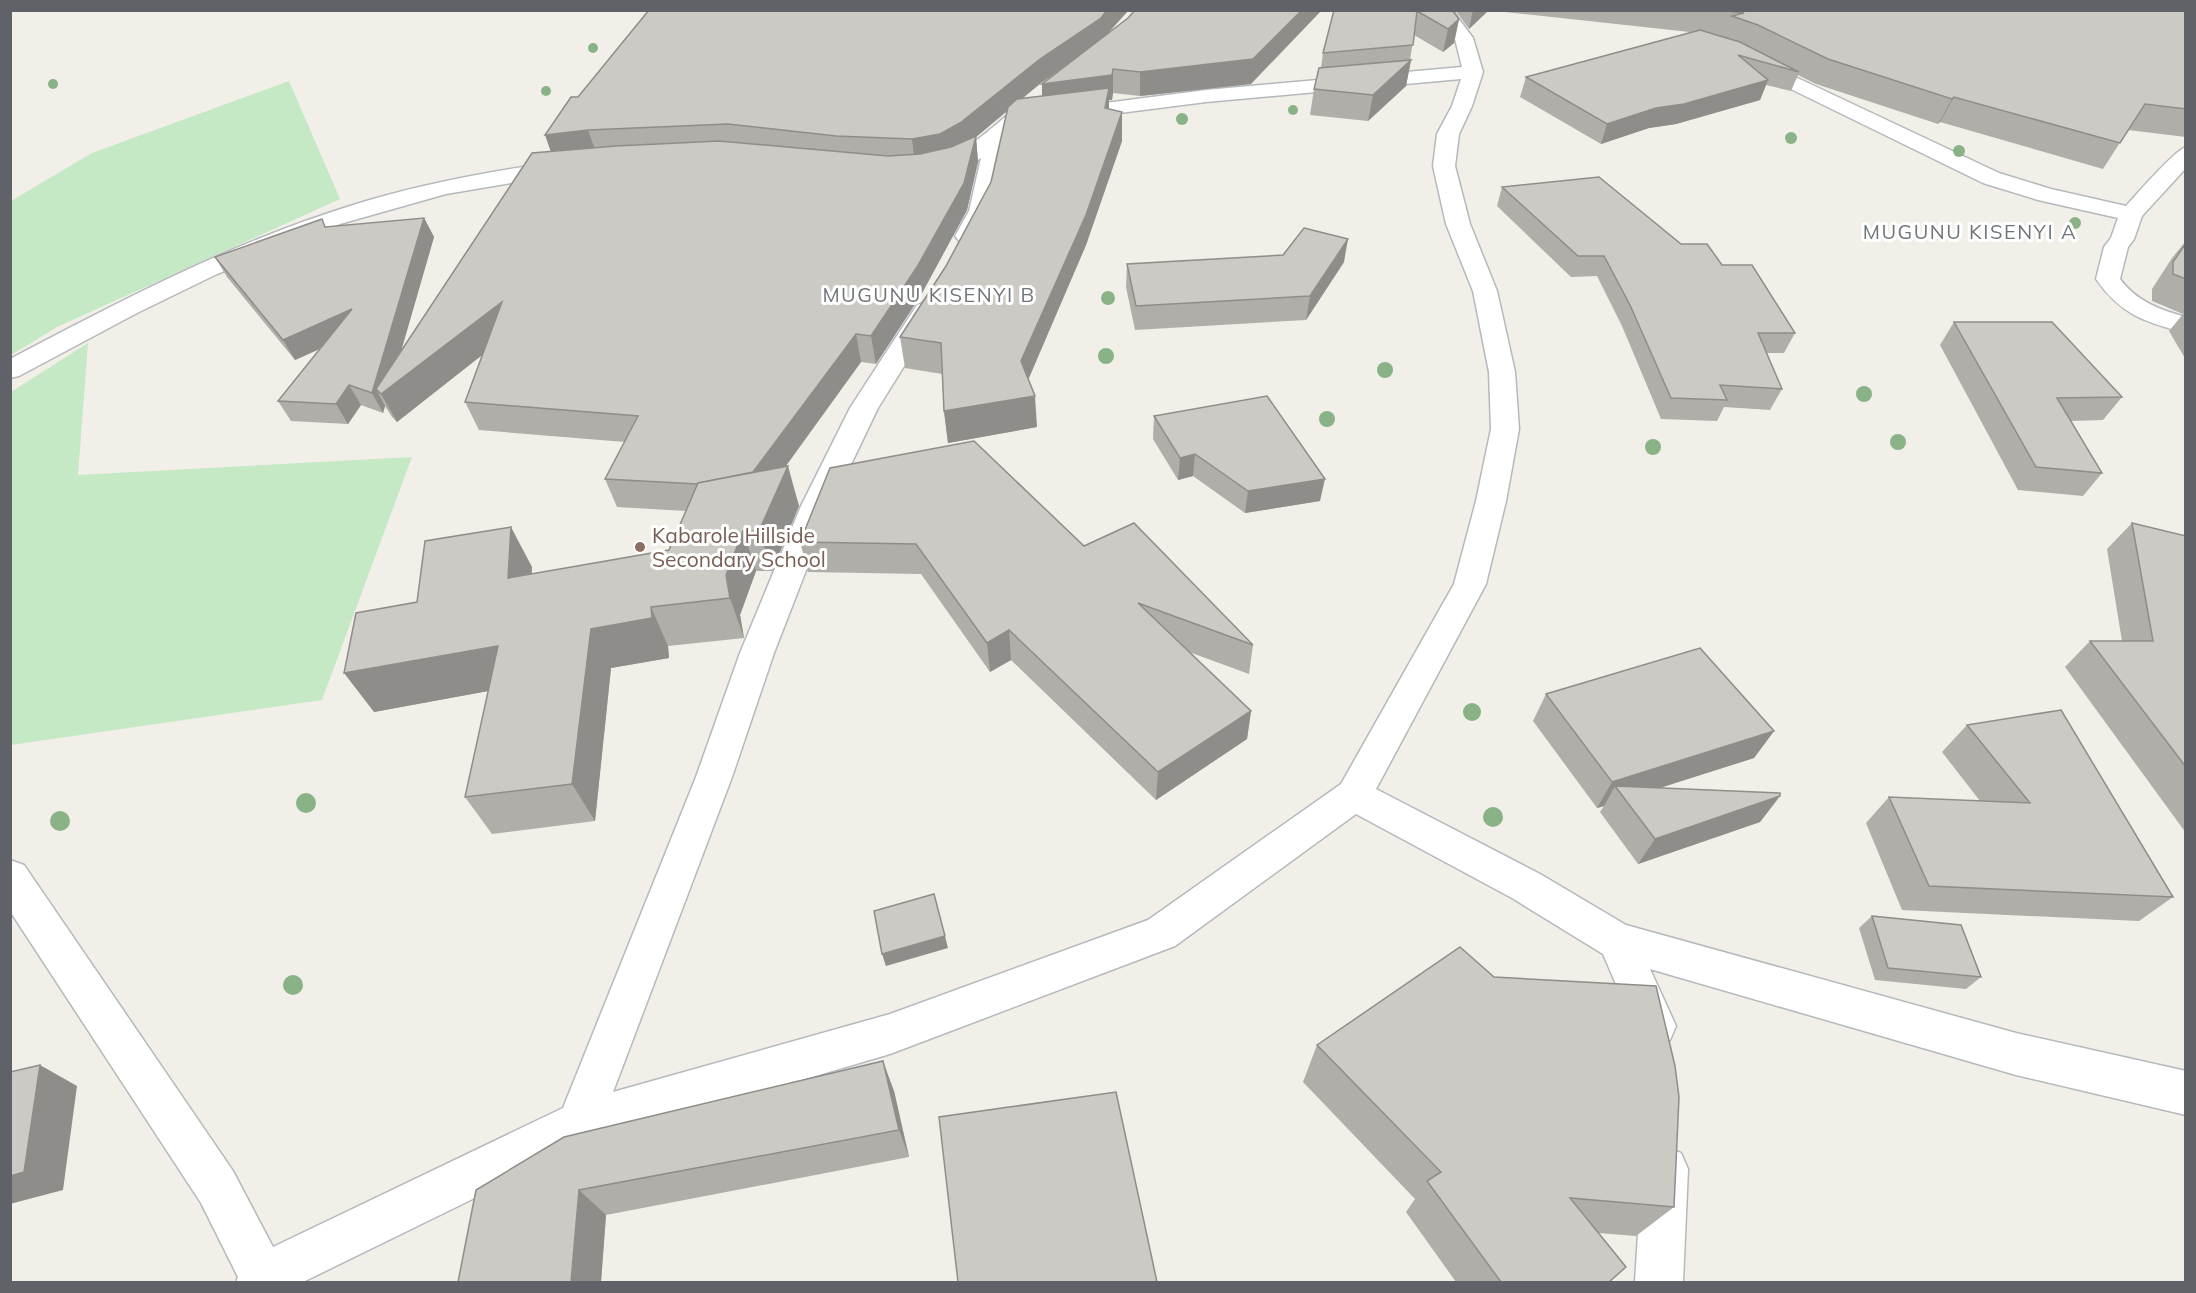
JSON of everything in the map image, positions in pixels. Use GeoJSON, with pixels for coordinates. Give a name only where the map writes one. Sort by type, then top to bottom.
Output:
{"type":"FeatureCollection","features":[{"type":"Feature","properties":{"kind":"street"},"geometry":{"type":"LineString","coordinates":[[10,877],[217,1187],[262,1280],[579,1124],[890,1034],[1161,933],[1354,795],[1470,584],[1491,501],[1505,429],[1502,372],[1485,291],[1458,224],[1444,166],[1448,134],[1462,106],[1473,72],[1464,38],[1442,10]]}},
{"type":"Feature","properties":{"kind":"street"},"geometry":{"type":"LineString","coordinates":[[1740,56],[1991,178],[2046,195],[2131,214]]}},
{"type":"Feature","properties":{"kind":"street"},"geometry":{"type":"LineString","coordinates":[[1005,127],[1206,96],[1473,72]]}},
{"type":"Feature","properties":{"kind":"street"},"geometry":{"type":"LineString","coordinates":[[915,173],[950,166],[972,155],[1034,102]]}},
{"type":"Feature","properties":{"kind":"street"},"geometry":{"type":"LineString","coordinates":[[955,258],[980,211],[1005,127]]}},
{"type":"Feature","properties":{"kind":"street"},"geometry":{"type":"LineString","coordinates":[[2186,153],[2166,178],[2131,214],[2122,239],[2116,247],[2108,279],[2116,292],[2137,310],[2186,325]]}},
{"type":"Feature","properties":{"kind":"street"},"geometry":{"type":"LineString","coordinates":[[10,370],[91,327],[223,263],[332,219],[410,196],[480,180],[586,166]]}},
{"type":"Feature","properties":{"kind":"street"},"geometry":{"type":"LineString","coordinates":[[579,1124],[714,777],[757,653],[816,506],[864,408],[940,287]]}},
{"type":"Feature","properties":{"kind":"street"},"geometry":{"type":"LineString","coordinates":[[1354,795],[1526,886],[1617,941],[2016,1054],[2186,1092]]}},
{"type":"Feature","properties":{"kind":"street"},"geometry":{"type":"LineString","coordinates":[[1617,941],[1656,1026],[1659,1061]]}},
{"type":"Feature","properties":{"kind":"street"},"geometry":{"type":"LineString","coordinates":[[1659,1282],[1667,1131]]}},
{"type":"Feature","properties":{"kind":"green space"},"geometry":{"type":"Polygon","coordinates":[[[289,81],[340,199],[57,327],[11,355],[11,201],[92,153],[289,81]]]}},
{"type":"Feature","properties":{"kind":"green space"},"geometry":{"type":"Polygon","coordinates":[[[88,343],[78,475],[412,457],[322,700],[11,745],[11,392],[88,343]]]}},
{"type":"Feature","properties":{"kind":"building"},"geometry":{"type":"Polygon","coordinates":[[[649,10],[1107,10],[1101,18],[1040,59],[960,123],[940,134],[912,139],[836,136],[728,124],[588,130],[545,135],[571,97],[578,97],[649,10]]]}},
{"type":"Feature","properties":{"kind":"building"},"geometry":{"type":"Polygon","coordinates":[[[1135,10],[1302,10],[1253,59],[1140,72],[1113,69],[1112,75],[1042,84],[1128,18],[1135,10]]]}},
{"type":"Feature","properties":{"kind":"building"},"geometry":{"type":"Polygon","coordinates":[[[1334,10],[1452,10],[1459,19],[1448,29],[1417,11],[1413,45],[1323,53],[1334,10]]]}},
{"type":"Feature","properties":{"kind":"building"},"geometry":{"type":"Polygon","coordinates":[[[1721,10],[2186,10],[2186,109],[2145,104],[2120,143],[1954,97],[1952,99],[1828,59],[1758,25],[1732,16],[1744,13],[1721,10]]]}},
{"type":"Feature","properties":{"kind":"building"},"geometry":{"type":"Polygon","coordinates":[[[1700,30],[1740,42],[1799,72],[1738,55],[1768,80],[1684,104],[1656,108],[1607,124],[1526,77],[1700,30]]]}},
{"type":"Feature","properties":{"kind":"building"},"geometry":{"type":"Polygon","coordinates":[[[1411,60],[1373,95],[1314,89],[1319,68],[1411,60]]]}},
{"type":"Feature","properties":{"kind":"building"},"geometry":{"type":"Polygon","coordinates":[[[1109,88],[1105,108],[1122,112],[1086,215],[1021,361],[1035,396],[944,411],[941,343],[900,337],[946,266],[991,182],[1008,107],[1017,99],[1109,88]]]}},
{"type":"Feature","properties":{"kind":"building"},"geometry":{"type":"Polygon","coordinates":[[[976,136],[964,183],[917,267],[871,336],[856,334],[753,472],[698,484],[605,479],[638,416],[465,402],[502,302],[381,394],[376,389],[532,153],[719,141],[888,156],[920,154],[951,147],[976,136]]]}},
{"type":"Feature","properties":{"kind":"building"},"geometry":{"type":"Polygon","coordinates":[[[1599,177],[1681,244],[1707,244],[1722,265],[1752,265],[1795,333],[1758,333],[1782,389],[1720,385],[1727,400],[1671,398],[1630,305],[1604,256],[1578,256],[1502,187],[1599,177]]]}},
{"type":"Feature","properties":{"kind":"building"},"geometry":{"type":"Polygon","coordinates":[[[424,218],[372,393],[349,385],[336,404],[278,401],[352,309],[283,340],[215,257],[322,219],[325,227],[424,218]]]}},
{"type":"Feature","properties":{"kind":"building"},"geometry":{"type":"Polygon","coordinates":[[[1304,228],[1348,239],[1310,296],[1136,306],[1127,264],[1283,255],[1304,228]]]}},
{"type":"Feature","properties":{"kind":"building"},"geometry":{"type":"Polygon","coordinates":[[[2186,243],[2186,279],[2173,274],[2173,262],[2186,243]]]}},
{"type":"Feature","properties":{"kind":"building"},"geometry":{"type":"Polygon","coordinates":[[[1954,322],[2052,322],[2122,397],[2057,398],[2102,473],[2036,467],[1954,322]]]}},
{"type":"Feature","properties":{"kind":"building"},"geometry":{"type":"Polygon","coordinates":[[[1267,396],[1325,479],[1248,491],[1195,454],[1180,458],[1154,416],[1267,396]]]}},
{"type":"Feature","properties":{"kind":"building"},"geometry":{"type":"Polygon","coordinates":[[[974,441],[1084,546],[1134,523],[1253,645],[1138,603],[1251,711],[1158,772],[1009,630],[987,643],[916,544],[800,542],[830,468],[974,441]]]}},
{"type":"Feature","properties":{"kind":"building"},"geometry":{"type":"Polygon","coordinates":[[[788,466],[759,531],[743,531],[726,575],[730,598],[651,607],[652,618],[591,629],[572,784],[465,797],[498,646],[344,673],[356,613],[417,602],[425,541],[511,527],[508,578],[669,550],[698,483],[788,466]]]}},
{"type":"Feature","properties":{"kind":"building"},"geometry":{"type":"Polygon","coordinates":[[[2132,523],[2186,536],[2186,767],[2090,641],[2153,641],[2132,523]]]}},
{"type":"Feature","properties":{"kind":"building"},"geometry":{"type":"Polygon","coordinates":[[[1700,648],[1774,731],[1612,782],[1546,694],[1700,648]]]}},
{"type":"Feature","properties":{"kind":"building"},"geometry":{"type":"Polygon","coordinates":[[[2061,710],[2173,897],[1929,886],[1889,797],[2030,803],[1967,725],[2061,710]]]}},
{"type":"Feature","properties":{"kind":"building"},"geometry":{"type":"Polygon","coordinates":[[[1615,786],[1780,793],[1780,796],[1655,839],[1615,786]]]}},
{"type":"Feature","properties":{"kind":"building"},"geometry":{"type":"Polygon","coordinates":[[[934,894],[945,936],[882,954],[874,911],[934,894]]]}},
{"type":"Feature","properties":{"kind":"building"},"geometry":{"type":"Polygon","coordinates":[[[1872,916],[1961,925],[1981,977],[1888,968],[1872,916]]]}},
{"type":"Feature","properties":{"kind":"building"},"geometry":{"type":"Polygon","coordinates":[[[1460,947],[1494,977],[1656,986],[1675,1066],[1679,1097],[1674,1207],[1570,1198],[1626,1267],[1609,1282],[1501,1282],[1427,1181],[1441,1172],[1317,1045],[1460,947]]]}},
{"type":"Feature","properties":{"kind":"building"},"geometry":{"type":"Polygon","coordinates":[[[883,1061],[899,1130],[579,1190],[571,1282],[458,1282],[476,1190],[564,1137],[883,1061]]]}},
{"type":"Feature","properties":{"kind":"building"},"geometry":{"type":"Polygon","coordinates":[[[40,1065],[24,1172],[10,1176],[10,1072],[40,1065]]]}},
{"type":"Feature","properties":{"kind":"building"},"geometry":{"type":"Polygon","coordinates":[[[1116,1092],[1157,1282],[958,1282],[939,1117],[1116,1092]]]}},
{"type":"Feature","properties":{"kind":"place","name":"Kabarole Hillside Secondary School"},"geometry":{"type":"Point","coordinates":[640,547]}},
{"type":"Feature","properties":{"kind":"district","name":"MUGUNU KISENYI A"},"geometry":{"type":"Point","coordinates":[1970,231]}},
{"type":"Feature","properties":{"kind":"district","name":"MUGUNU KISENYI B"},"geometry":{"type":"Point","coordinates":[929,294]}}]}
